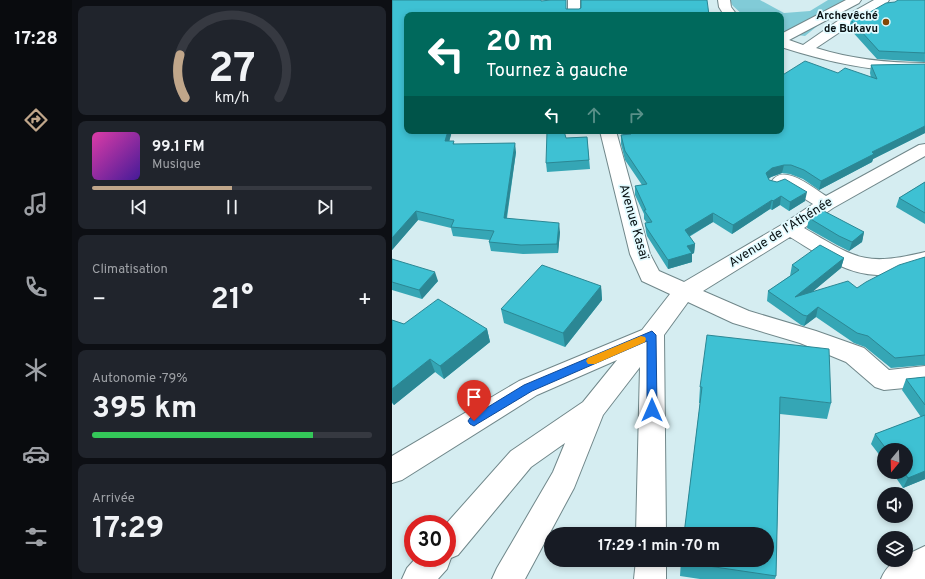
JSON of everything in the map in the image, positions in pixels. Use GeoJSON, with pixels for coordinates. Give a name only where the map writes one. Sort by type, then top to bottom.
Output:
{"type":"FeatureCollection","features":[{"type":"Feature","properties":{"kind":"street"},"geometry":{"type":"LineString","coordinates":[[574,0],[574,12]]}},
{"type":"Feature","properties":{"kind":"street"},"geometry":{"type":"LineString","coordinates":[[724,0],[729,12]]}},
{"type":"Feature","properties":{"kind":"street"},"geometry":{"type":"LineString","coordinates":[[784,37],[855,0]]}},
{"type":"Feature","properties":{"kind":"street"},"geometry":{"type":"LineString","coordinates":[[804,50],[847,21],[883,0]]}},
{"type":"Feature","properties":{"kind":"street"},"geometry":{"type":"LineString","coordinates":[[826,15],[847,21]]}},
{"type":"Feature","properties":{"kind":"street"},"geometry":{"type":"LineString","coordinates":[[784,43],[825,57],[862,64],[894,67],[925,67]]}},
{"type":"Feature","properties":{"kind":"street","name":"Avenue Kasaï"},"geometry":{"type":"LineString","coordinates":[[609,134],[640,254],[650,276],[741,317],[808,337],[855,355],[884,380],[925,376]]}},
{"type":"Feature","properties":{"kind":"street","name":"Avenue de l'Athénée"},"geometry":{"type":"LineString","coordinates":[[592,410],[652,335],[684,292],[790,228],[826,204],[925,149]]}},
{"type":"Feature","properties":{"kind":"street"},"geometry":{"type":"LineString","coordinates":[[775,183],[786,179],[826,204]]}},
{"type":"Feature","properties":{"kind":"street"},"geometry":{"type":"LineString","coordinates":[[790,228],[849,262],[871,267],[904,264],[925,259]]}},
{"type":"Feature","properties":{"kind":"street"},"geometry":{"type":"LineString","coordinates":[[392,471],[528,388],[652,335],[651,527]]}},
{"type":"Feature","properties":{"kind":"street"},"geometry":{"type":"LineString","coordinates":[[456,535],[521,459],[592,410]]}},
{"type":"Feature","properties":{"kind":"street"},"geometry":{"type":"LineString","coordinates":[[508,579],[564,478],[592,410]]}},
{"type":"Feature","properties":{"kind":"street"},"geometry":{"type":"LineString","coordinates":[[897,579],[925,561]]}},
{"type":"Feature","properties":{"kind":"street"},"geometry":{"type":"LineString","coordinates":[[418,579],[428,567]]}},
{"type":"Feature","properties":{"kind":"street"},"geometry":{"type":"LineString","coordinates":[[650,579],[651,567]]}},
{"type":"Feature","properties":{"kind":"shaded area"},"geometry":{"type":"Polygon","coordinates":[[[729,0],[760,0],[782,12],[740,12],[729,0]]]}},
{"type":"Feature","properties":{"kind":"shaded area"},"geometry":{"type":"Polygon","coordinates":[[[828,0],[849,0],[805,36],[784,33],[784,13],[810,11],[828,0]]]}},
{"type":"Feature","properties":{"kind":"building"},"geometry":{"type":"Polygon","coordinates":[[[392,0],[566,0],[566,9],[579,9],[581,8],[581,0],[707,0],[709,12],[404,12],[404,134],[447,134],[445,141],[454,141],[453,144],[515,143],[504,218],[559,223],[557,244],[521,245],[489,242],[494,231],[451,227],[454,220],[416,211],[392,238],[392,0]]]}},
{"type":"Feature","properties":{"kind":"building","name":"Archevêché de Bukavu"},"geometry":{"type":"Polygon","coordinates":[[[898,0],[925,0],[925,53],[879,51],[851,20],[865,15],[886,3],[895,2],[898,0]]]}},
{"type":"Feature","properties":{"kind":"building"},"geometry":{"type":"Polygon","coordinates":[[[805,61],[838,73],[845,68],[877,79],[871,65],[925,64],[925,126],[872,152],[874,154],[821,181],[804,170],[791,165],[772,168],[766,173],[769,180],[777,182],[785,179],[807,192],[790,202],[781,196],[773,201],[772,200],[733,225],[713,213],[685,230],[695,244],[687,246],[692,253],[668,260],[646,227],[645,223],[652,222],[644,210],[646,210],[635,186],[647,184],[625,151],[621,135],[784,134],[784,74],[805,61]]]}},
{"type":"Feature","properties":{"kind":"building"},"geometry":{"type":"Polygon","coordinates":[[[547,134],[565,134],[566,138],[587,137],[589,160],[546,163],[547,134]]]}},
{"type":"Feature","properties":{"kind":"building"},"geometry":{"type":"Polygon","coordinates":[[[925,182],[925,213],[899,198],[925,182]]]}},
{"type":"Feature","properties":{"kind":"building"},"geometry":{"type":"Polygon","coordinates":[[[822,210],[864,232],[852,242],[809,218],[822,210]]]}},
{"type":"Feature","properties":{"kind":"building"},"geometry":{"type":"Polygon","coordinates":[[[820,245],[844,258],[795,297],[848,281],[857,288],[899,265],[925,257],[925,355],[895,358],[868,336],[857,333],[818,307],[807,316],[803,315],[768,291],[799,270],[792,265],[820,245]]]}},
{"type":"Feature","properties":{"kind":"building"},"geometry":{"type":"Polygon","coordinates":[[[392,259],[435,272],[419,290],[392,282],[392,259]]]}},
{"type":"Feature","properties":{"kind":"building"},"geometry":{"type":"Polygon","coordinates":[[[542,265],[601,286],[563,333],[501,309],[542,265]]]}},
{"type":"Feature","properties":{"kind":"building"},"geometry":{"type":"Polygon","coordinates":[[[438,299],[487,329],[440,366],[430,359],[392,389],[392,320],[404,324],[438,299]]]}},
{"type":"Feature","properties":{"kind":"building"},"geometry":{"type":"Polygon","coordinates":[[[707,335],[829,349],[831,403],[780,397],[776,576],[715,567],[774,567],[774,527],[685,527],[702,387],[700,387],[707,335]]]}},
{"type":"Feature","properties":{"kind":"building"},"geometry":{"type":"Polygon","coordinates":[[[925,377],[925,405],[906,379],[925,377]]]}},
{"type":"Feature","properties":{"kind":"building"},"geometry":{"type":"Polygon","coordinates":[[[925,415],[925,471],[913,476],[913,443],[882,443],[875,434],[925,415]]]}},
{"type":"Feature","properties":{"kind":"slow traffic"},"geometry":{"type":"LineString","coordinates":[[591,361],[641,339]]}},
{"type":"Feature","properties":{"kind":"place","name":"Archevêché de Bukavu"},"geometry":{"type":"Point","coordinates":[886,22]}},
{"type":"Feature","properties":{"kind":"route"},"geometry":{"type":"LineString","coordinates":[[474,421],[528,388],[652,335],[652,410]]}}]}
